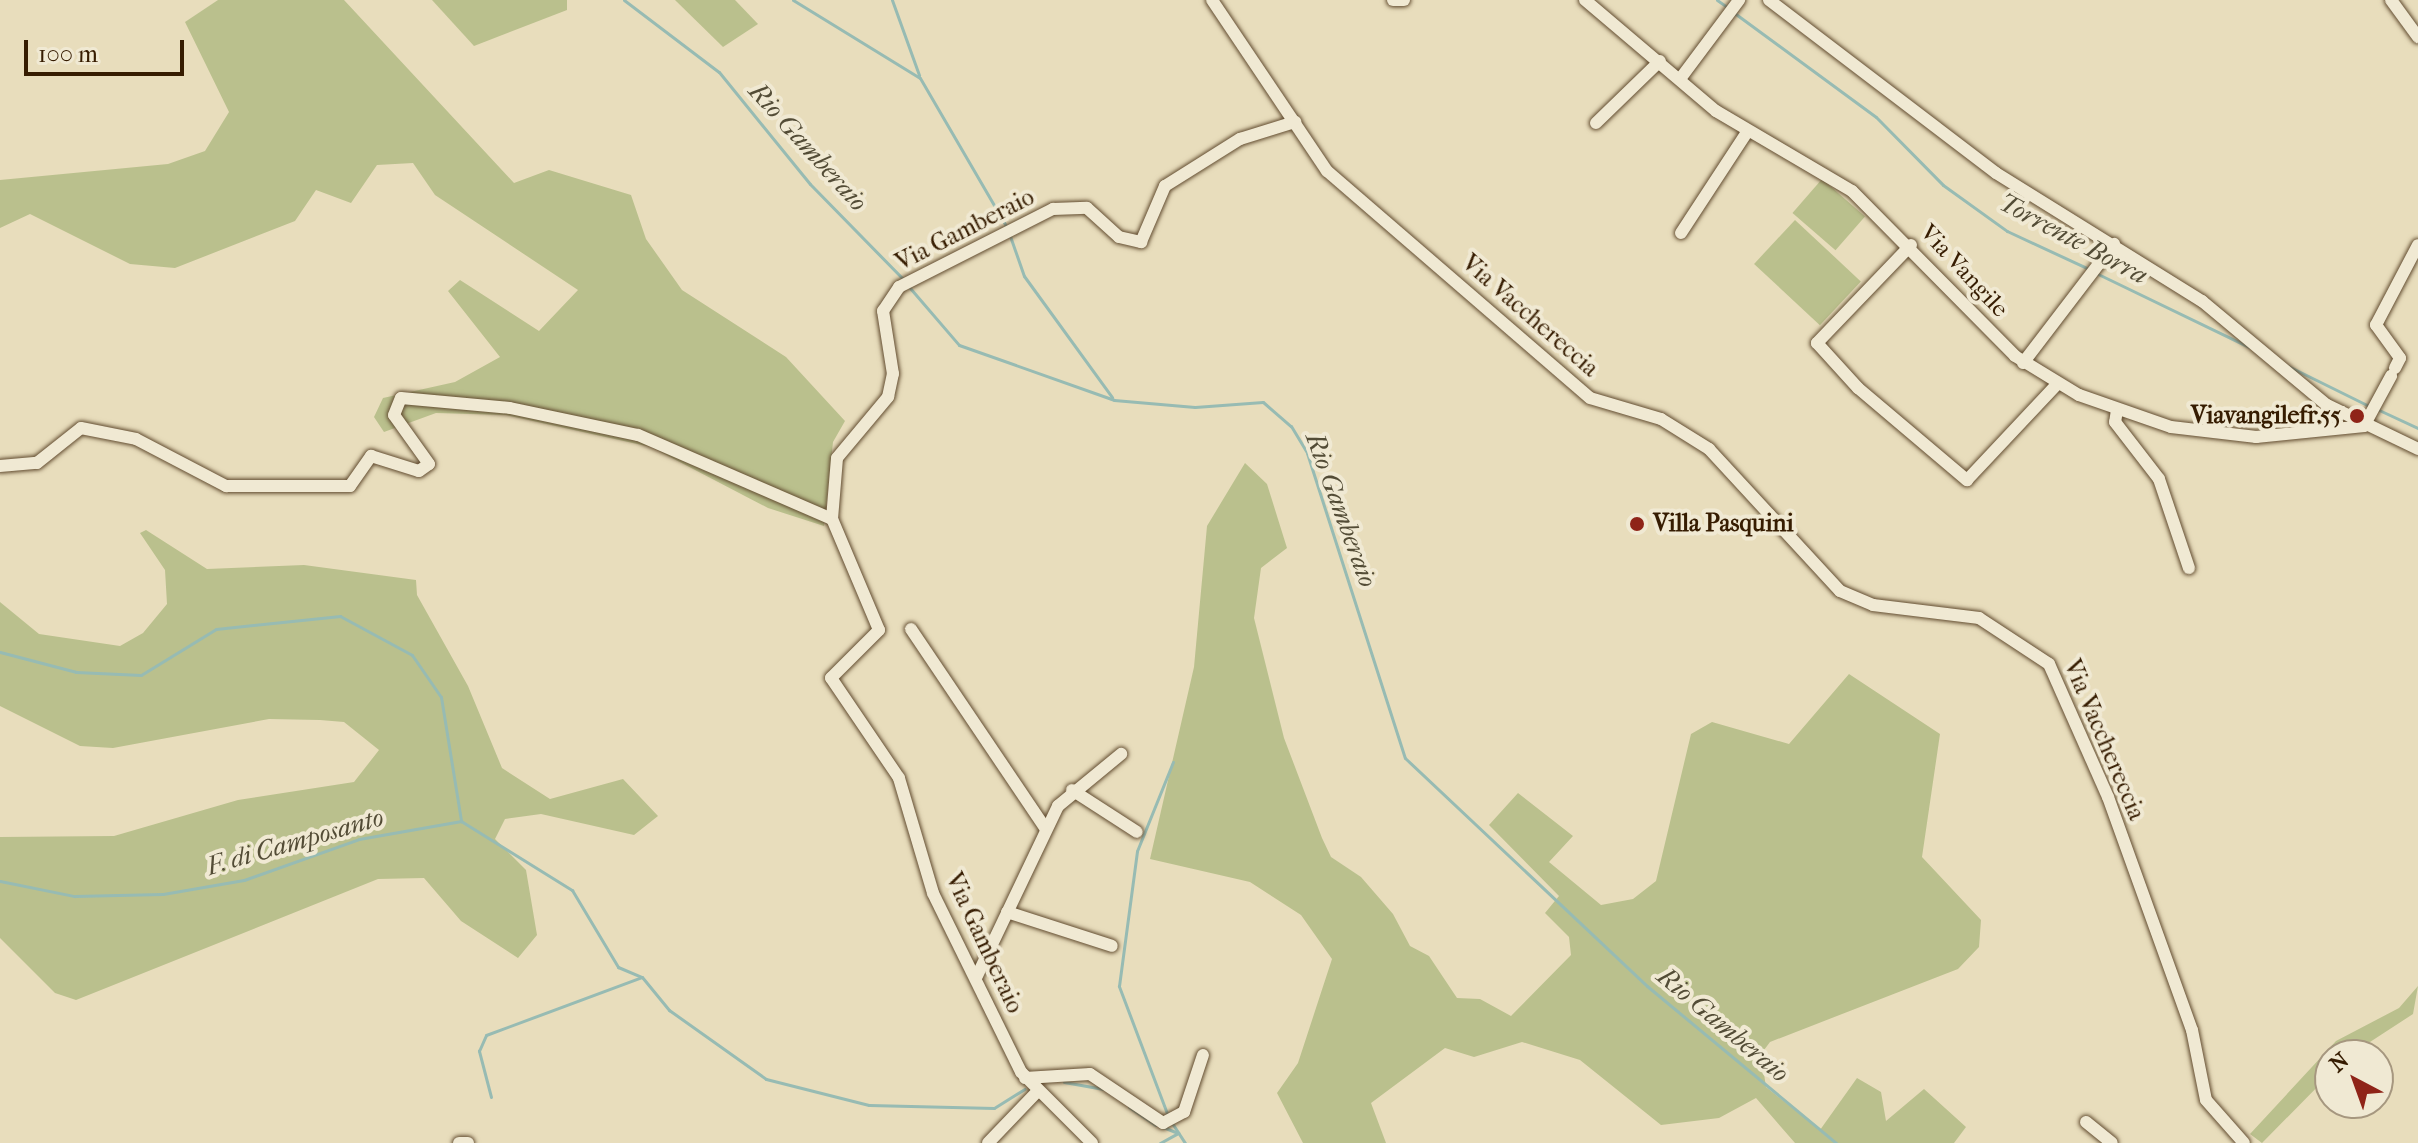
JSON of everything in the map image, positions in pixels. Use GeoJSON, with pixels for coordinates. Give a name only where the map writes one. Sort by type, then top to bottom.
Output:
{"type":"FeatureCollection","features":[{"type":"Feature","properties":{"kind":"street","name":"Via Vacchereccia"},"geometry":{"type":"LineString","coordinates":[[1212,0],[1295,122],[1356,198],[1590,398],[1661,419],[1718,456],[1840,591],[1873,605],[1979,618],[2049,664],[2108,797],[2142,908],[2192,1030],[2206,1100],[2244,1143]]}},
{"type":"Feature","properties":{"kind":"street"},"geometry":{"type":"LineString","coordinates":[[1393,0],[1404,0]]}},
{"type":"Feature","properties":{"kind":"street","name":"Via Vangile"},"geometry":{"type":"LineString","coordinates":[[1585,0],[1747,132],[1837,180],[1911,245],[2023,363],[2057,384],[2117,410],[2236,438],[2364,426]]}},
{"type":"Feature","properties":{"kind":"street","name":"Via Vangile"},"geometry":{"type":"LineString","coordinates":[[1769,0],[1988,167],[2202,301],[2330,407],[2364,426],[2418,449]]}},
{"type":"Feature","properties":{"kind":"street"},"geometry":{"type":"LineString","coordinates":[[2391,0],[2418,37]]}},
{"type":"Feature","properties":{"kind":"street"},"geometry":{"type":"LineString","coordinates":[[1680,79],[1738,2]]}},
{"type":"Feature","properties":{"kind":"street"},"geometry":{"type":"LineString","coordinates":[[1596,123],[1660,61]]}},
{"type":"Feature","properties":{"kind":"street","name":"Via Gamberaio"},"geometry":{"type":"LineString","coordinates":[[1092,1143],[1036,1093],[1025,1078],[933,893],[899,778],[831,678],[879,630],[832,519],[837,458],[875,418],[892,384],[883,311],[899,287],[1053,209],[1087,208],[1119,237],[1141,242],[1165,186],[1240,139],[1295,122]]}},
{"type":"Feature","properties":{"kind":"street"},"geometry":{"type":"LineString","coordinates":[[1681,233],[1747,132]]}},
{"type":"Feature","properties":{"kind":"street"},"geometry":{"type":"LineString","coordinates":[[2023,363],[2097,272],[2114,244]]}},
{"type":"Feature","properties":{"kind":"street"},"geometry":{"type":"LineString","coordinates":[[1911,245],[1817,343],[1858,388],[1967,480],[2057,384]]}},
{"type":"Feature","properties":{"kind":"street"},"geometry":{"type":"LineString","coordinates":[[2364,426],[2400,358],[2376,325],[2418,245]]}},
{"type":"Feature","properties":{"kind":"street"},"geometry":{"type":"LineString","coordinates":[[0,466],[37,463],[81,428],[136,439],[226,486],[350,486],[371,456],[419,471],[429,464],[394,415],[401,398],[510,408],[638,435],[832,519]]}},
{"type":"Feature","properties":{"kind":"street"},"geometry":{"type":"LineString","coordinates":[[2326,430],[2330,407]]}},
{"type":"Feature","properties":{"kind":"street"},"geometry":{"type":"LineString","coordinates":[[2117,410],[2115,422],[2159,479],[2189,568]]}},
{"type":"Feature","properties":{"kind":"street"},"geometry":{"type":"LineString","coordinates":[[911,629],[1046,829]]}},
{"type":"Feature","properties":{"kind":"street"},"geometry":{"type":"LineString","coordinates":[[976,978],[1046,829],[1072,790],[1121,754]]}},
{"type":"Feature","properties":{"kind":"street"},"geometry":{"type":"LineString","coordinates":[[1072,790],[1137,832]]}},
{"type":"Feature","properties":{"kind":"street"},"geometry":{"type":"LineString","coordinates":[[1007,912],[1112,946]]}},
{"type":"Feature","properties":{"kind":"street"},"geometry":{"type":"LineString","coordinates":[[1025,1078],[1090,1074],[1163,1123],[1184,1112],[1203,1055]]}},
{"type":"Feature","properties":{"kind":"street"},"geometry":{"type":"LineString","coordinates":[[988,1143],[1036,1093]]}},
{"type":"Feature","properties":{"kind":"street"},"geometry":{"type":"LineString","coordinates":[[2086,1122],[2112,1143]]}},
{"type":"Feature","properties":{"kind":"street"},"geometry":{"type":"LineString","coordinates":[[459,1143],[468,1143]]}},
{"type":"Feature","properties":{"kind":"green space"},"geometry":{"type":"Polygon","coordinates":[[[218,0],[344,0],[514,183],[549,170],[631,195],[646,239],[682,290],[786,357],[845,421],[833,442],[824,526],[768,508],[651,447],[506,415],[436,413],[384,432],[374,417],[383,398],[455,382],[500,357],[448,291],[460,280],[539,331],[578,290],[435,195],[413,163],[377,165],[351,203],[316,190],[295,221],[175,268],[130,264],[30,214],[0,228],[0,180],[168,164],[205,151],[229,112],[185,22],[218,0]]]}},
{"type":"Feature","properties":{"kind":"green space"},"geometry":{"type":"Polygon","coordinates":[[[432,0],[567,0],[567,10],[474,46],[432,0]]]}},
{"type":"Feature","properties":{"kind":"green space"},"geometry":{"type":"Polygon","coordinates":[[[675,0],[735,0],[758,24],[723,47],[675,0]]]}},
{"type":"Feature","properties":{"kind":"green space"},"geometry":{"type":"Polygon","coordinates":[[[1822,179],[1865,216],[1835,250],[1792,213],[1822,179]]]}},
{"type":"Feature","properties":{"kind":"green space"},"geometry":{"type":"Polygon","coordinates":[[[1795,220],[1861,281],[1820,325],[1754,264],[1795,220]]]}},
{"type":"Feature","properties":{"kind":"green space"},"geometry":{"type":"Polygon","coordinates":[[[1245,463],[1267,484],[1287,548],[1261,568],[1254,618],[1284,738],[1322,838],[1331,857],[1361,877],[1393,914],[1410,946],[1429,956],[1457,998],[1480,999],[1511,1016],[1571,955],[1569,937],[1545,913],[1559,896],[1489,825],[1518,793],[1573,836],[1549,862],[1601,905],[1633,899],[1656,881],[1691,734],[1712,722],[1789,744],[1849,674],[1940,734],[1922,857],[1981,920],[1979,947],[1958,969],[1770,1042],[1761,1054],[1766,1087],[1820,1130],[1857,1078],[1881,1092],[1886,1121],[1924,1089],[1966,1127],[1954,1143],[1795,1143],[1756,1098],[1719,1118],[1661,1125],[1580,1060],[1522,1042],[1474,1057],[1445,1048],[1371,1103],[1386,1143],[1303,1143],[1277,1093],[1298,1063],[1332,959],[1301,915],[1250,882],[1150,859],[1194,667],[1207,526],[1245,463]]]}},
{"type":"Feature","properties":{"kind":"green space"},"geometry":{"type":"Polygon","coordinates":[[[146,530],[207,569],[304,565],[416,580],[417,595],[468,686],[502,768],[550,799],[623,779],[658,816],[634,835],[541,814],[505,819],[495,839],[526,870],[537,935],[518,958],[461,921],[424,878],[378,879],[76,1000],[55,993],[0,938],[0,837],[114,836],[238,800],[354,782],[379,750],[344,722],[269,719],[113,748],[80,746],[0,706],[0,602],[39,634],[120,646],[143,633],[167,604],[165,570],[140,533],[146,530]]]}},
{"type":"Feature","properties":{"kind":"green space"},"geometry":{"type":"Polygon","coordinates":[[[2418,986],[2413,1014],[2375,1039],[2340,1039],[2399,1008],[2418,986]]]}},
{"type":"Feature","properties":{"kind":"green space"},"geometry":{"type":"Polygon","coordinates":[[[2314,1065],[2314,1090],[2262,1143],[2250,1134],[2314,1065]]]}},
{"type":"Feature","properties":{"kind":"waterway","name":"Rio Gamberaio"},"geometry":{"type":"LineString","coordinates":[[624,0],[719,72],[810,184],[903,279]]}},
{"type":"Feature","properties":{"kind":"waterway"},"geometry":{"type":"LineString","coordinates":[[793,0],[920,78],[1008,229]]}},
{"type":"Feature","properties":{"kind":"waterway"},"geometry":{"type":"LineString","coordinates":[[892,0],[919,75]]}},
{"type":"Feature","properties":{"kind":"waterway","name":"Torrente Borra"},"geometry":{"type":"LineString","coordinates":[[1717,0],[1727,7]]}},
{"type":"Feature","properties":{"kind":"waterway","name":"Torrente Borra"},"geometry":{"type":"LineString","coordinates":[[1733,12],[1876,117],[1943,185],[2007,231],[2091,270]]}},
{"type":"Feature","properties":{"kind":"waterway"},"geometry":{"type":"LineString","coordinates":[[1010,236],[1024,276],[1112,397]]}},
{"type":"Feature","properties":{"kind":"waterway","name":"Torrente Borra"},"geometry":{"type":"LineString","coordinates":[[2098,274],[2249,347]]}},
{"type":"Feature","properties":{"kind":"waterway","name":"Rio Gamberaio"},"geometry":{"type":"LineString","coordinates":[[910,288],[959,345],[1114,400],[1195,407],[1263,402],[1291,426],[1307,453],[1405,758],[1647,986],[1836,1143]]}},
{"type":"Feature","properties":{"kind":"waterway","name":"Torrente Borra"},"geometry":{"type":"LineString","coordinates":[[2288,366],[2367,405]]}},
{"type":"Feature","properties":{"kind":"waterway","name":"Torrente Borra"},"geometry":{"type":"LineString","coordinates":[[2379,410],[2418,428]]}},
{"type":"Feature","properties":{"kind":"waterway"},"geometry":{"type":"LineString","coordinates":[[0,652],[76,672],[141,675],[216,629],[340,616],[412,655],[441,697],[461,821]]}},
{"type":"Feature","properties":{"kind":"waterway"},"geometry":{"type":"LineString","coordinates":[[1168,1116],[1119,986],[1137,851],[1173,762]]}},
{"type":"Feature","properties":{"kind":"waterway","name":"F. di Camposanto"},"geometry":{"type":"LineString","coordinates":[[0,881],[74,896],[163,894],[244,880],[359,839],[461,821],[572,890],[618,967],[642,977],[669,1010],[766,1079],[869,1105],[994,1108],[1024,1089]]}},
{"type":"Feature","properties":{"kind":"waterway"},"geometry":{"type":"LineString","coordinates":[[491,1097],[479,1051],[486,1035],[642,977]]}},
{"type":"Feature","properties":{"kind":"waterway"},"geometry":{"type":"LineString","coordinates":[[1064,1082],[1103,1089]]}},
{"type":"Feature","properties":{"kind":"waterway"},"geometry":{"type":"LineString","coordinates":[[1129,1107],[1156,1125]]}},
{"type":"Feature","properties":{"kind":"waterway"},"geometry":{"type":"LineString","coordinates":[[1172,1123],[1185,1143]]}},
{"type":"Feature","properties":{"kind":"waterway"},"geometry":{"type":"LineString","coordinates":[[1163,1127],[1178,1133]]}},
{"type":"Feature","properties":{"kind":"waterway"},"geometry":{"type":"LineString","coordinates":[[1160,1143],[1178,1133]]}},
{"type":"Feature","properties":{"kind":"place","name":"Viavangilefr.55"},"geometry":{"type":"Point","coordinates":[2357,416]}},
{"type":"Feature","properties":{"kind":"place","name":"Villa Pasquini"},"geometry":{"type":"Point","coordinates":[1637,524]}}]}
